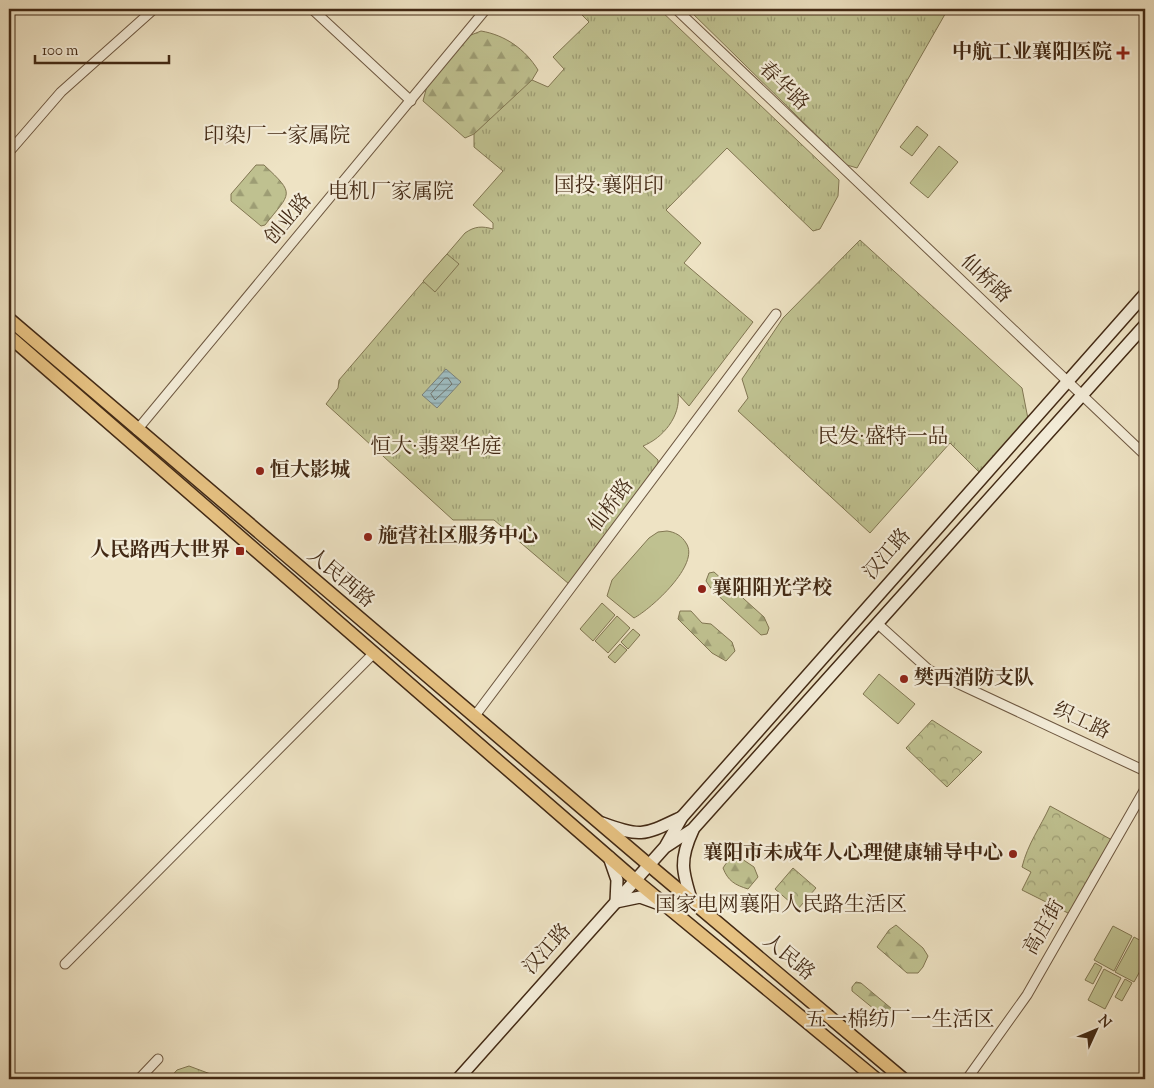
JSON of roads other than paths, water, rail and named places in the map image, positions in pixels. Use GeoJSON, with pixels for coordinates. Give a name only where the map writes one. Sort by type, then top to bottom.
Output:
{"type":"FeatureCollection","features":[{"type":"Feature","properties":{"kind":"main road","name":"汉江路"},"geometry":{"type":"LineString","coordinates":[[458,1079],[665,847],[682,817],[1145,294]]}},
{"type":"Feature","properties":{"kind":"main road","name":"人民西路"},"geometry":{"type":"LineString","coordinates":[[9,319],[649,865]]}},
{"type":"Feature","properties":{"kind":"main road","name":"汉江路"},"geometry":{"type":"LineString","coordinates":[[665,847],[693,829],[1145,325]]}},
{"type":"Feature","properties":{"kind":"main road","name":"人民西路"},"geometry":{"type":"LineString","coordinates":[[9,336],[635,880]]}},
{"type":"Feature","properties":{"kind":"main road"},"geometry":{"type":"LineString","coordinates":[[599,822],[631,834],[650,832],[682,817]]}},
{"type":"Feature","properties":{"kind":"main road"},"geometry":{"type":"LineString","coordinates":[[692,902],[684,878],[683,851],[693,829]]}},
{"type":"Feature","properties":{"kind":"main road"},"geometry":{"type":"LineString","coordinates":[[609,857],[617,880],[616,902],[640,897],[669,908]]}},
{"type":"Feature","properties":{"kind":"main road","name":"人民路"},"geometry":{"type":"LineString","coordinates":[[649,865],[903,1079]]}},
{"type":"Feature","properties":{"kind":"main road","name":"人民路"},"geometry":{"type":"LineString","coordinates":[[635,880],[876,1079]]}},
{"type":"Feature","properties":{"kind":"street"},"geometry":{"type":"LineString","coordinates":[[9,152],[62,92],[154,9]]}},
{"type":"Feature","properties":{"kind":"street"},"geometry":{"type":"LineString","coordinates":[[312,9],[411,101]]}},
{"type":"Feature","properties":{"kind":"street","name":"创业路"},"geometry":{"type":"LineString","coordinates":[[137,430],[486,9]]}},
{"type":"Feature","properties":{"kind":"street","name":"春华路"},"geometry":{"type":"LineString","coordinates":[[676,9],[865,190]]}},
{"type":"Feature","properties":{"kind":"street","name":"仙桥路"},"geometry":{"type":"LineString","coordinates":[[865,190],[1081,395]]}},
{"type":"Feature","properties":{"kind":"street","name":"仙桥路"},"geometry":{"type":"LineString","coordinates":[[474,717],[776,314]]}},
{"type":"Feature","properties":{"kind":"street"},"geometry":{"type":"LineString","coordinates":[[1081,395],[1145,456]]}},
{"type":"Feature","properties":{"kind":"street","name":"织工路"},"geometry":{"type":"LineString","coordinates":[[878,624],[929,670],[1145,771]]}},
{"type":"Feature","properties":{"kind":"street"},"geometry":{"type":"LineString","coordinates":[[65,964],[374,653]]}},
{"type":"Feature","properties":{"kind":"street","name":"高庄街"},"geometry":{"type":"LineString","coordinates":[[967,1079],[1027,995],[1145,789]]}},
{"type":"Feature","properties":{"kind":"street"},"geometry":{"type":"LineString","coordinates":[[139,1079],[158,1059]]}},
{"type":"Feature","properties":{"kind":"water"},"geometry":{"type":"Polygon","coordinates":[[[446,369],[461,382],[437,408],[422,395],[446,369]]]}},
{"type":"Feature","properties":{"kind":"place","name":"中航工业襄阳医院"},"geometry":{"type":"Point","coordinates":[1123,53]}},
{"type":"Feature","properties":{"kind":"place","name":"恒大影城"},"geometry":{"type":"Point","coordinates":[260,471]}},
{"type":"Feature","properties":{"kind":"place","name":"施营社区服务中心"},"geometry":{"type":"Point","coordinates":[368,537]}},
{"type":"Feature","properties":{"kind":"place","name":"人民路西大世界"},"geometry":{"type":"Point","coordinates":[240,551]}},
{"type":"Feature","properties":{"kind":"place","name":"襄阳阳光学校"},"geometry":{"type":"Point","coordinates":[702,589]}},
{"type":"Feature","properties":{"kind":"place","name":"樊西消防支队"},"geometry":{"type":"Point","coordinates":[904,679]}},
{"type":"Feature","properties":{"kind":"place","name":"襄阳市未成年人心理健康辅导中心"},"geometry":{"type":"Point","coordinates":[1013,854]}},
{"type":"Feature","properties":{"kind":"district","name":"印染厂一家属院"},"geometry":{"type":"Point","coordinates":[277,137]}},
{"type":"Feature","properties":{"kind":"district","name":"国投·襄阳印"},"geometry":{"type":"Point","coordinates":[609,187]}},
{"type":"Feature","properties":{"kind":"district","name":"电机厂家属院"},"geometry":{"type":"Point","coordinates":[391,193]}},
{"type":"Feature","properties":{"kind":"district","name":"民发·盛特一品"},"geometry":{"type":"Point","coordinates":[883,438]}},
{"type":"Feature","properties":{"kind":"district","name":"恒大·翡翠华庭"},"geometry":{"type":"Point","coordinates":[436,448]}},
{"type":"Feature","properties":{"kind":"district","name":"国家电网襄阳人民路生活区"},"geometry":{"type":"Point","coordinates":[781,906]}},
{"type":"Feature","properties":{"kind":"district","name":"五一棉纺厂一生活区"},"geometry":{"type":"Point","coordinates":[900,1021]}}]}
